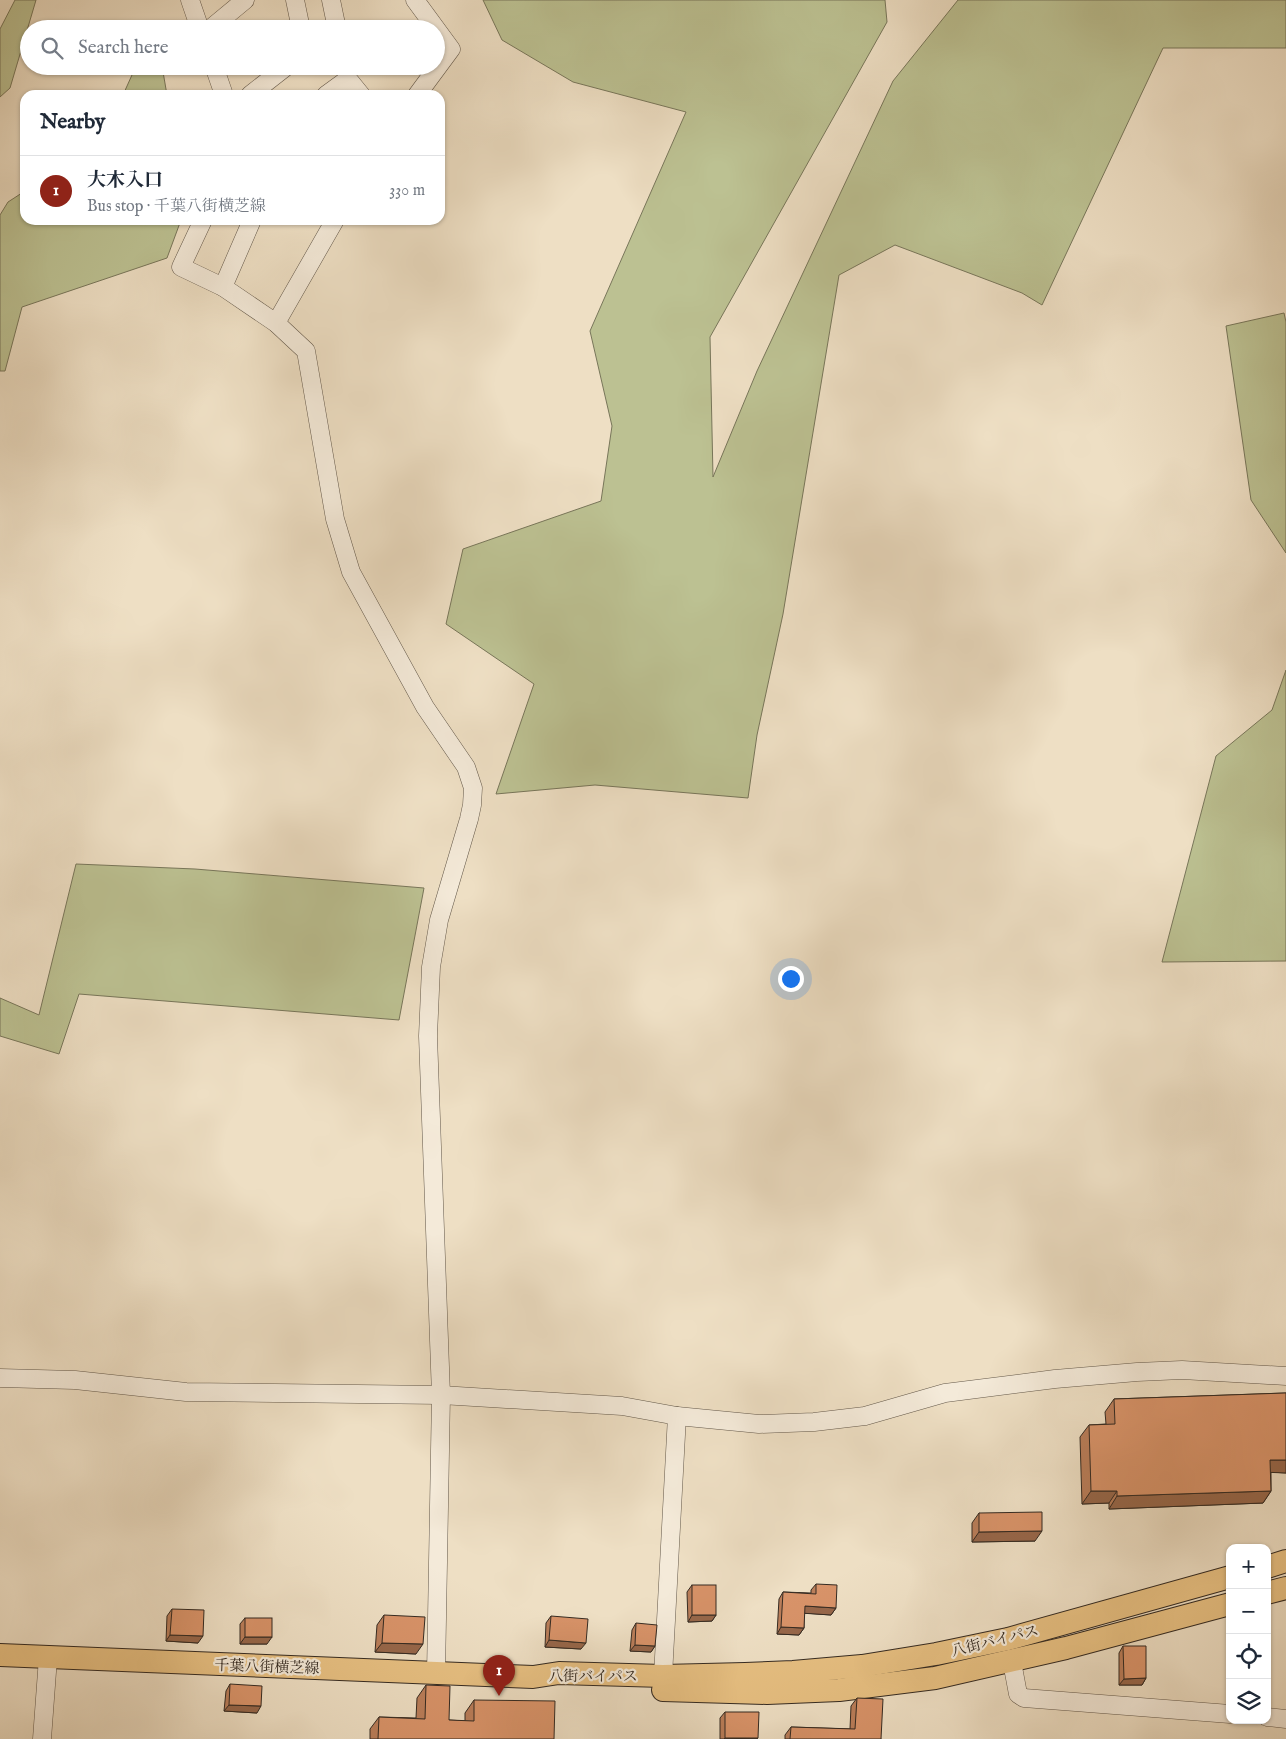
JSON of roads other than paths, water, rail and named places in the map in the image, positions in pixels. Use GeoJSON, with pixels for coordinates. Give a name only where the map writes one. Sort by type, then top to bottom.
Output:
{"type":"FeatureCollection","features":[{"type":"Feature","properties":{"kind":"main road"},"geometry":{"type":"LineString","coordinates":[[1271,1566],[1286,1562]]}},
{"type":"Feature","properties":{"kind":"main road","name":"八街バイパス"},"geometry":{"type":"LineString","coordinates":[[533,1677],[559,1673],[663,1676],[803,1671],[862,1666],[936,1654],[1008,1639],[1226,1578]]}},
{"type":"Feature","properties":{"kind":"main road"},"geometry":{"type":"LineString","coordinates":[[1271,1592],[1286,1588]]}},
{"type":"Feature","properties":{"kind":"main road","name":"八街バイパス"},"geometry":{"type":"LineString","coordinates":[[533,1677],[558,1686],[767,1693],[839,1690],[935,1678],[1012,1662],[1226,1605]]}},
{"type":"Feature","properties":{"kind":"main road","name":"千葉八街横芝線"},"geometry":{"type":"LineString","coordinates":[[0,1655],[533,1677]]}},
{"type":"Feature","properties":{"kind":"street"},"geometry":{"type":"LineString","coordinates":[[190,0],[197,20]]}},
{"type":"Feature","properties":{"kind":"street"},"geometry":{"type":"LineString","coordinates":[[221,20],[245,0]]}},
{"type":"Feature","properties":{"kind":"street"},"geometry":{"type":"LineString","coordinates":[[295,0],[299,20]]}},
{"type":"Feature","properties":{"kind":"street"},"geometry":{"type":"LineString","coordinates":[[331,0],[335,20]]}},
{"type":"Feature","properties":{"kind":"street"},"geometry":{"type":"LineString","coordinates":[[415,0],[430,20]]}},
{"type":"Feature","properties":{"kind":"street"},"geometry":{"type":"LineString","coordinates":[[445,41],[451,49],[445,57]]}},
{"type":"Feature","properties":{"kind":"street"},"geometry":{"type":"LineString","coordinates":[[217,75],[222,90]]}},
{"type":"Feature","properties":{"kind":"street"},"geometry":{"type":"LineString","coordinates":[[256,90],[276,75]]}},
{"type":"Feature","properties":{"kind":"street"},"geometry":{"type":"LineString","coordinates":[[331,90],[344,75]]}},
{"type":"Feature","properties":{"kind":"street"},"geometry":{"type":"LineString","coordinates":[[347,75],[358,90]]}},
{"type":"Feature","properties":{"kind":"street"},"geometry":{"type":"LineString","coordinates":[[421,90],[432,75]]}},
{"type":"Feature","properties":{"kind":"street"},"geometry":{"type":"LineString","coordinates":[[200,225],[181,267],[223,287],[276,323],[306,351],[335,519],[351,572],[426,707],[466,767],[472,788],[472,805],[469,819],[439,920],[431,967],[428,1036],[442,1395],[436,1674]]}},
{"type":"Feature","properties":{"kind":"street"},"geometry":{"type":"LineString","coordinates":[[223,287],[250,225]]}},
{"type":"Feature","properties":{"kind":"street"},"geometry":{"type":"LineString","coordinates":[[276,323],[332,225]]}},
{"type":"Feature","properties":{"kind":"street"},"geometry":{"type":"LineString","coordinates":[[0,1378],[75,1380],[186,1392],[442,1395],[622,1406],[677,1416],[759,1424],[814,1422],[865,1416],[945,1393],[1055,1379],[1182,1370],[1286,1376]]}},
{"type":"Feature","properties":{"kind":"street"},"geometry":{"type":"LineString","coordinates":[[663,1676],[677,1416]]}},
{"type":"Feature","properties":{"kind":"street"},"geometry":{"type":"LineString","coordinates":[[42,1739],[48,1658]]}},
{"type":"Feature","properties":{"kind":"street"},"geometry":{"type":"LineString","coordinates":[[1012,1662],[1018,1694],[1024,1698],[1226,1714]]}},
{"type":"Feature","properties":{"kind":"street"},"geometry":{"type":"LineString","coordinates":[[1271,1717],[1286,1719]]}},
{"type":"Feature","properties":{"kind":"place","name":"大木入口"},"geometry":{"type":"Point","coordinates":[499,1696]}}]}
